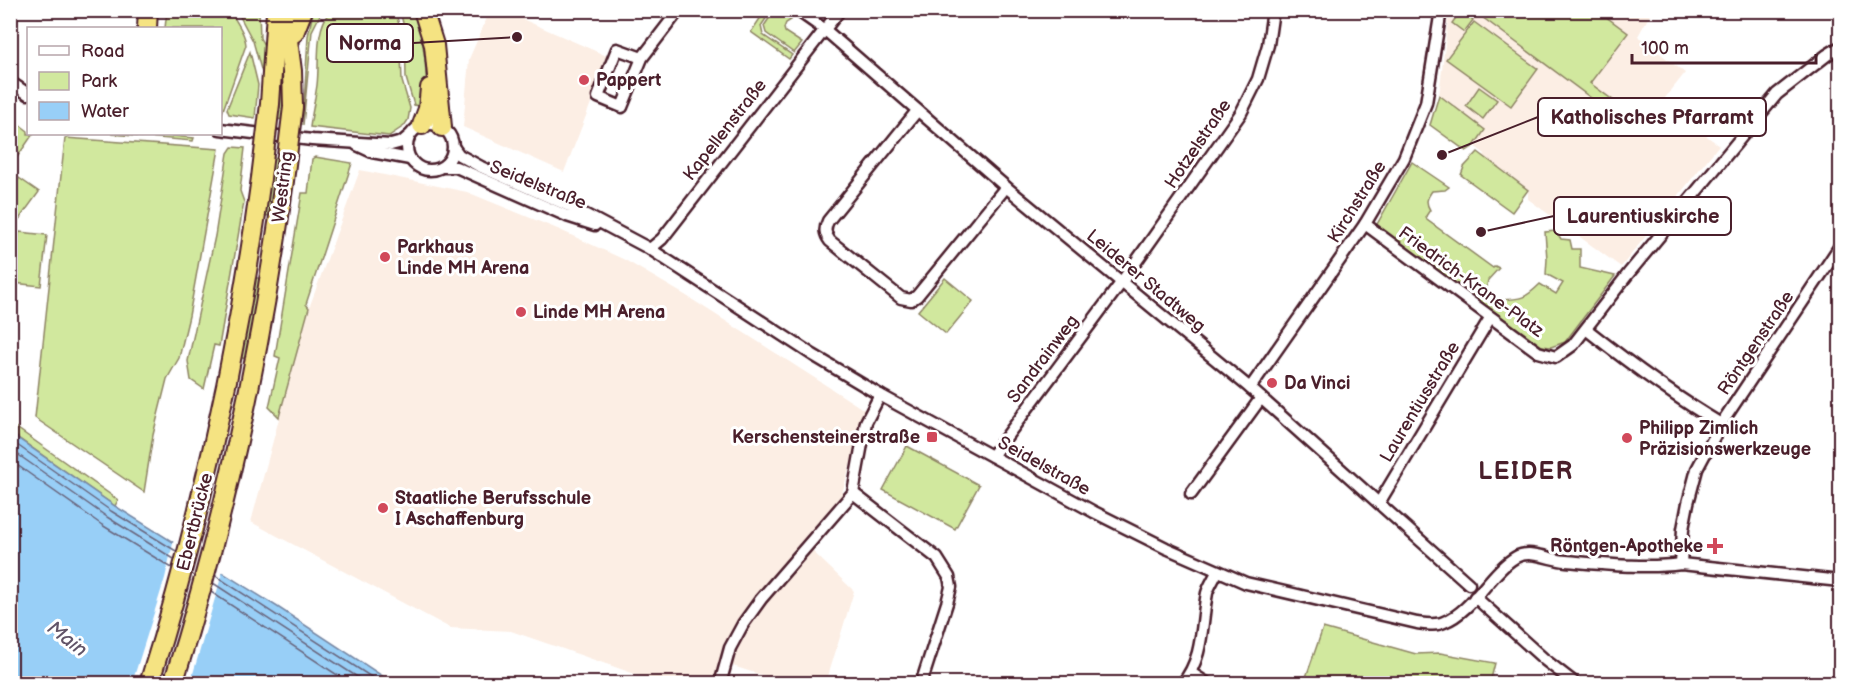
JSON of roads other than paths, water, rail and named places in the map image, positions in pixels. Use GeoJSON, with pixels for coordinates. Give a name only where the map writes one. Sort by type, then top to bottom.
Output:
{"type":"FeatureCollection","features":[{"type":"Feature","properties":{"kind":"highway"},"geometry":{"type":"LineString","coordinates":[[147,27],[148,10]]}},
{"type":"Feature","properties":{"kind":"highway"},"geometry":{"type":"LineString","coordinates":[[290,57],[296,10]]}},
{"type":"Feature","properties":{"kind":"highway"},"geometry":{"type":"LineString","coordinates":[[294,33],[303,10]]}},
{"type":"Feature","properties":{"kind":"highway"},"geometry":{"type":"LineString","coordinates":[[423,10],[430,30],[435,60],[442,127]]}},
{"type":"Feature","properties":{"kind":"highway","name":"Westring"},"geometry":{"type":"LineString","coordinates":[[255,362],[266,303],[293,107],[290,57],[278,11]]}},
{"type":"Feature","properties":{"kind":"highway","name":"Westring"},"geometry":{"type":"LineString","coordinates":[[233,358],[261,178],[278,11]]}},
{"type":"Feature","properties":{"kind":"highway"},"geometry":{"type":"LineString","coordinates":[[416,130],[428,109],[435,60]]}},
{"type":"Feature","properties":{"kind":"highway","name":"Ebertbrücke"},"geometry":{"type":"LineString","coordinates":[[149,684],[198,515],[233,358]]}},
{"type":"Feature","properties":{"kind":"highway","name":"Ebertbrücke"},"geometry":{"type":"LineString","coordinates":[[173,684],[217,532],[255,362]]}},
{"type":"Feature","properties":{"kind":"street"},"geometry":{"type":"LineString","coordinates":[[642,58],[617,50],[598,98],[622,107],[642,58],[679,10]]}},
{"type":"Feature","properties":{"kind":"street","name":"Leiderer Stadtweg"},"geometry":{"type":"LineString","coordinates":[[797,10],[824,29],[1006,187],[1250,388],[1469,584]]}},
{"type":"Feature","properties":{"kind":"street","name":"Kapellenstraße"},"geometry":{"type":"LineString","coordinates":[[650,249],[662,239],[840,10]]}},
{"type":"Feature","properties":{"kind":"street","name":"Hotzelstraße"},"geometry":{"type":"LineString","coordinates":[[1121,283],[1241,113],[1258,79],[1268,45],[1273,10]]}},
{"type":"Feature","properties":{"kind":"street","name":"Kirchstraße"},"geometry":{"type":"LineString","coordinates":[[1250,388],[1365,224],[1404,158],[1426,103],[1441,10]]}},
{"type":"Feature","properties":{"kind":"street"},"geometry":{"type":"LineString","coordinates":[[1721,424],[1685,403],[1586,329],[1664,230],[1777,94],[1818,61],[1840,47]]}},
{"type":"Feature","properties":{"kind":"street"},"geometry":{"type":"LineString","coordinates":[[10,82],[27,93]]}},
{"type":"Feature","properties":{"kind":"street"},"geometry":{"type":"LineString","coordinates":[[917,111],[828,221],[825,227],[830,241],[902,298],[911,300],[917,296],[1006,187]]}},
{"type":"Feature","properties":{"kind":"street"},"geometry":{"type":"LineString","coordinates":[[222,129],[391,145],[402,142],[416,130],[436,124],[450,135],[454,148],[451,158],[442,167],[423,170],[410,159],[406,150],[416,130]]}},
{"type":"Feature","properties":{"kind":"street"},"geometry":{"type":"LineString","coordinates":[[354,143],[372,152],[410,159]]}},
{"type":"Feature","properties":{"kind":"street","name":"Seidelstraße"},"geometry":{"type":"LineString","coordinates":[[454,148],[459,155],[481,167],[571,207],[650,249],[813,355],[880,395],[1094,512],[1217,572],[1246,583],[1417,623],[1432,624],[1445,622],[1459,613],[1516,557],[1525,555],[1564,561],[1663,566],[1681,564],[1840,581]]}},
{"type":"Feature","properties":{"kind":"street","name":"Seidelstraße"},"geometry":{"type":"LineString","coordinates":[[442,167],[456,167],[567,216],[621,234]]}},
{"type":"Feature","properties":{"kind":"street","name":"Friedrich-Krane-Platz"},"geometry":{"type":"LineString","coordinates":[[1365,224],[1538,352],[1556,357],[1573,345],[1586,329]]}},
{"type":"Feature","properties":{"kind":"street","name":"Röntgenstraße"},"geometry":{"type":"LineString","coordinates":[[1681,564],[1683,529],[1697,469],[1721,424],[1840,246]]}},
{"type":"Feature","properties":{"kind":"street","name":"Sandrainweg"},"geometry":{"type":"LineString","coordinates":[[992,456],[1121,283]]}},
{"type":"Feature","properties":{"kind":"street","name":"Laurentiusstraße"},"geometry":{"type":"LineString","coordinates":[[1378,503],[1490,318]]}},
{"type":"Feature","properties":{"kind":"street"},"geometry":{"type":"LineString","coordinates":[[720,684],[730,648],[743,624],[761,599],[853,493],[866,422],[880,395]]}},
{"type":"Feature","properties":{"kind":"street"},"geometry":{"type":"LineString","coordinates":[[1191,494],[1261,398]]}},
{"type":"Feature","properties":{"kind":"street"},"geometry":{"type":"LineString","coordinates":[[853,493],[937,558],[949,577],[951,587],[947,603],[921,684]]}},
{"type":"Feature","properties":{"kind":"street"},"geometry":{"type":"LineString","coordinates":[[1182,684],[1191,673],[1202,642],[1207,591],[1217,572]]}},
{"type":"Feature","properties":{"kind":"street"},"geometry":{"type":"LineString","coordinates":[[1477,595],[1545,660],[1576,684]]}},
{"type":"Feature","properties":{"kind":"street"},"geometry":{"type":"LineString","coordinates":[[1191,673],[1208,684]]}},
{"type":"Feature","properties":{"kind":"water","name":"Main"},"geometry":{"type":"Polygon","coordinates":[[[10,433],[115,506],[276,606],[393,683],[11,683],[10,433]]]}},
{"type":"Feature","properties":{"kind":"place","name":"Norma"},"geometry":{"type":"Point","coordinates":[517,37]}},
{"type":"Feature","properties":{"kind":"place","name":"Pappert"},"geometry":{"type":"Point","coordinates":[584,80]}},
{"type":"Feature","properties":{"kind":"place","name":"Katholisches Pfarramt"},"geometry":{"type":"Point","coordinates":[1442,155]}},
{"type":"Feature","properties":{"kind":"place","name":"Laurentiuskirche"},"geometry":{"type":"Point","coordinates":[1481,232]}},
{"type":"Feature","properties":{"kind":"place","name":"Parkhaus Linde MH Arena"},"geometry":{"type":"Point","coordinates":[385,257]}},
{"type":"Feature","properties":{"kind":"place","name":"Linde MH Arena"},"geometry":{"type":"Point","coordinates":[521,312]}},
{"type":"Feature","properties":{"kind":"place","name":"Da Vinci"},"geometry":{"type":"Point","coordinates":[1272,383]}},
{"type":"Feature","properties":{"kind":"place","name":"Kerschensteinerstraße"},"geometry":{"type":"Point","coordinates":[932,437]}},
{"type":"Feature","properties":{"kind":"place","name":"Philipp Zimlich Präzisionswerkzeuge"},"geometry":{"type":"Point","coordinates":[1627,438]}},
{"type":"Feature","properties":{"kind":"place","name":"Staatliche Berufsschule I Aschaffenburg"},"geometry":{"type":"Point","coordinates":[383,508]}},
{"type":"Feature","properties":{"kind":"place","name":"Röntgen-Apotheke"},"geometry":{"type":"Point","coordinates":[1715,546]}},
{"type":"Feature","properties":{"kind":"district","name":"LEIDER"},"geometry":{"type":"Point","coordinates":[1526,471]}}]}
